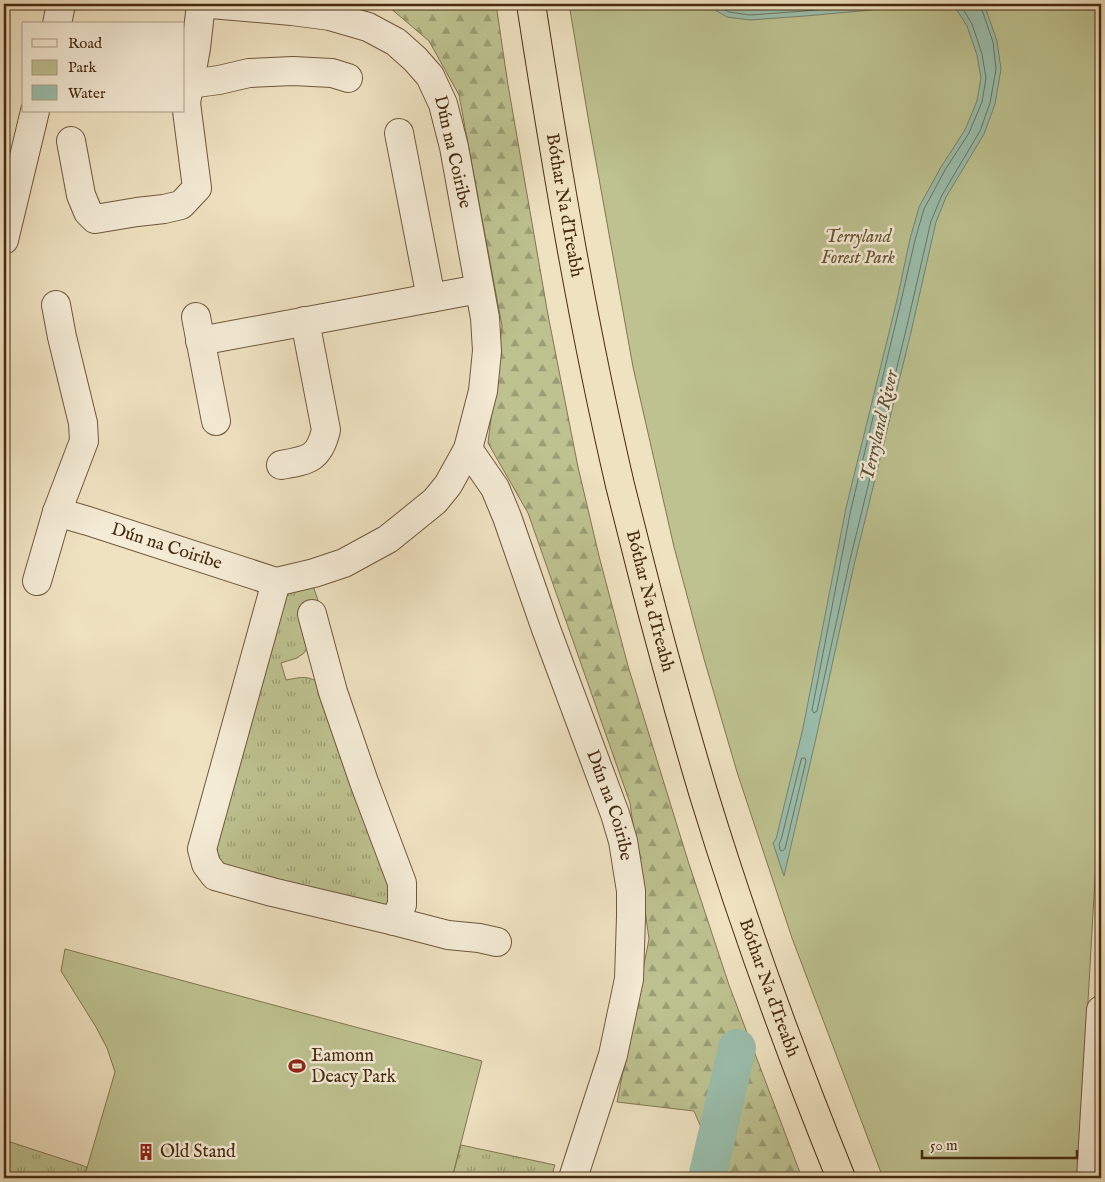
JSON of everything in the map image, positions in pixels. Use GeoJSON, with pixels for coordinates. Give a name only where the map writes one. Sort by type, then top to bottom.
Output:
{"type":"FeatureCollection","features":[{"type":"Feature","properties":{"kind":"highway","name":"Bóthar Na dTreabh"},"geometry":{"type":"LineString","coordinates":[[531,4],[569,230],[594,361],[620,486],[655,620],[704,793],[748,931],[841,1178]]}},
{"type":"Feature","properties":{"kind":"street"},"geometry":{"type":"LineString","coordinates":[[58,22],[62,4]]}},
{"type":"Feature","properties":{"kind":"street"},"geometry":{"type":"LineString","coordinates":[[71,141],[81,195],[88,212],[95,219],[137,212],[164,210],[181,205],[197,188],[186,102],[196,48],[201,4]]}},
{"type":"Feature","properties":{"kind":"street","name":"Dún na Coiribe"},"geometry":{"type":"LineString","coordinates":[[57,512],[156,542],[276,582],[314,573],[344,563],[388,539],[434,501],[448,485],[468,449],[483,391],[487,351],[485,318],[454,147],[443,104],[430,76],[396,42],[368,27],[330,16],[211,4]]}},
{"type":"Feature","properties":{"kind":"street"},"geometry":{"type":"LineString","coordinates":[[189,84],[258,72],[332,73],[348,78]]}},
{"type":"Feature","properties":{"kind":"street"},"geometry":{"type":"LineString","coordinates":[[4,240],[35,112]]}},
{"type":"Feature","properties":{"kind":"street"},"geometry":{"type":"LineString","coordinates":[[399,133],[431,298]]}},
{"type":"Feature","properties":{"kind":"street"},"geometry":{"type":"LineString","coordinates":[[216,421],[198,329],[305,321],[479,289]]}},
{"type":"Feature","properties":{"kind":"street"},"geometry":{"type":"LineString","coordinates":[[37,581],[57,512],[84,441],[83,423],[56,305]]}},
{"type":"Feature","properties":{"kind":"street"},"geometry":{"type":"LineString","coordinates":[[282,465],[301,462],[314,455],[323,444],[326,430],[305,321]]}},
{"type":"Feature","properties":{"kind":"street","name":"Dún na Coiribe"},"geometry":{"type":"LineString","coordinates":[[468,449],[494,488],[507,517],[546,629],[614,810],[630,883],[629,980],[613,1055],[573,1178]]}},
{"type":"Feature","properties":{"kind":"street"},"geometry":{"type":"LineString","coordinates":[[276,582],[202,849],[206,864],[215,876],[272,892],[448,935],[497,942]]}},
{"type":"Feature","properties":{"kind":"street"},"geometry":{"type":"LineString","coordinates":[[312,614],[333,692],[402,883],[402,906],[394,921]]}},
{"type":"Feature","properties":{"kind":"street"},"geometry":{"type":"LineString","coordinates":[[1091,1178],[1101,1010]]}},
{"type":"Feature","properties":{"kind":"green space"},"geometry":{"type":"Polygon","coordinates":[[[373,4],[496,4],[508,85],[548,315],[578,467],[599,556],[628,666],[688,861],[729,985],[802,1178],[723,1178],[694,1111],[617,1102],[649,939],[630,803],[528,513],[488,443],[502,326],[459,95],[429,41],[389,7],[373,4]]]}},
{"type":"Feature","properties":{"kind":"green space","name":"Terryland Forest Park"},"geometry":{"type":"Polygon","coordinates":[[[569,4],[1101,4],[1101,772],[1078,1178],[883,1178],[792,938],[737,772],[674,547],[633,367],[569,4]]]}},
{"type":"Feature","properties":{"kind":"green space"},"geometry":{"type":"Polygon","coordinates":[[[312,583],[320,606],[310,643],[304,653],[297,658],[281,663],[286,680],[305,678],[316,681],[392,894],[388,904],[376,910],[220,864],[217,855],[217,839],[285,595],[312,583]]]}},
{"type":"Feature","properties":{"kind":"green space","name":"Eamonn Deacy Park"},"geometry":{"type":"Polygon","coordinates":[[[65,949],[482,1061],[452,1178],[84,1178],[115,1072],[107,1048],[96,1027],[61,971],[65,949]]]}},
{"type":"Feature","properties":{"kind":"green space"},"geometry":{"type":"Polygon","coordinates":[[[4,1140],[87,1167],[84,1178],[4,1178],[4,1140]]]}},
{"type":"Feature","properties":{"kind":"green space"},"geometry":{"type":"Polygon","coordinates":[[[461,1145],[555,1165],[551,1178],[452,1178],[461,1145]]]}},
{"type":"Feature","properties":{"kind":"water"},"geometry":{"type":"Polygon","coordinates":[[[705,4],[903,4],[871,10],[750,20],[727,17],[705,4]]]}},
{"type":"Feature","properties":{"kind":"water"},"geometry":{"type":"Polygon","coordinates":[[[953,4],[984,4],[997,41],[1001,69],[995,104],[984,134],[946,197],[936,222],[854,565],[784,876],[773,843],[776,839],[803,728],[846,508],[910,239],[919,207],[941,167],[965,130],[977,101],[981,78],[977,55],[967,26],[953,4]]]}},
{"type":"Feature","properties":{"kind":"waterway","name":"Terryland River"},"geometry":{"type":"LineString","coordinates":[[707,1178],[737,1048]]}},
{"type":"Feature","properties":{"kind":"place","name":"Eamonn Deacy Park"},"geometry":{"type":"Point","coordinates":[297,1066]}},
{"type":"Feature","properties":{"kind":"place","name":"Old Stand"},"geometry":{"type":"Point","coordinates":[146,1152]}}]}
